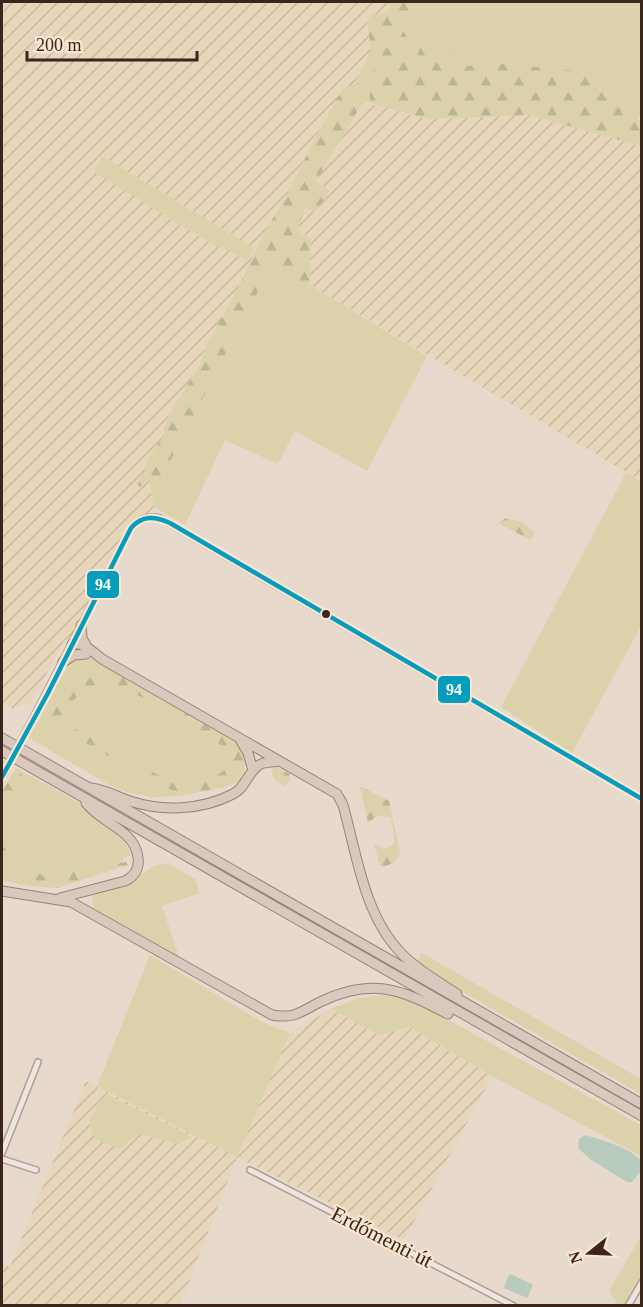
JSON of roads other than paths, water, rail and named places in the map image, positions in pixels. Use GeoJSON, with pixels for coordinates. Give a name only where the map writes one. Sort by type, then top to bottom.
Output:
{"type":"FeatureCollection","features":[{"type":"Feature","properties":{"kind":"highway"},"geometry":{"type":"LineString","coordinates":[[81,625],[86,650]]}},
{"type":"Feature","properties":{"kind":"highway"},"geometry":{"type":"LineString","coordinates":[[72,644],[102,659],[339,797],[371,907],[381,928],[406,957],[498,1024]]}},
{"type":"Feature","properties":{"kind":"highway"},"geometry":{"type":"LineString","coordinates":[[63,662],[86,650]]}},
{"type":"Feature","properties":{"kind":"highway"},"geometry":{"type":"LineString","coordinates":[[2,738],[498,1024],[642,1104]]}},
{"type":"Feature","properties":{"kind":"highway"},"geometry":{"type":"LineString","coordinates":[[240,739],[255,767]]}},
{"type":"Feature","properties":{"kind":"highway"},"geometry":{"type":"LineString","coordinates":[[2,751],[642,1116]]}},
{"type":"Feature","properties":{"kind":"highway"},"geometry":{"type":"LineString","coordinates":[[84,786],[104,789],[148,806],[174,808],[209,802],[235,793],[246,784],[262,752]]}},
{"type":"Feature","properties":{"kind":"highway"},"geometry":{"type":"LineString","coordinates":[[255,767],[279,761]]}},
{"type":"Feature","properties":{"kind":"highway"},"geometry":{"type":"LineString","coordinates":[[56,899],[132,878],[139,865],[138,853],[127,836],[93,812],[80,796]]}},
{"type":"Feature","properties":{"kind":"highway"},"geometry":{"type":"LineString","coordinates":[[90,909],[89,897],[95,890]]}},
{"type":"Feature","properties":{"kind":"highway"},"geometry":{"type":"LineString","coordinates":[[2,891],[71,902],[90,909],[272,1015],[299,1014],[335,995],[381,987],[414,996],[465,1023],[486,1029]]}},
{"type":"Feature","properties":{"kind":"highway"},"geometry":{"type":"LineString","coordinates":[[74,895],[90,909]]}},
{"type":"Feature","properties":{"kind":"street"},"geometry":{"type":"LineString","coordinates":[[2,777],[131,528],[139,520],[153,517],[170,523],[642,799]]}},
{"type":"Feature","properties":{"kind":"street"},"geometry":{"type":"LineString","coordinates":[[2,1154],[38,1062]]}},
{"type":"Feature","properties":{"kind":"street"},"geometry":{"type":"LineString","coordinates":[[2,1159],[36,1170]]}},
{"type":"Feature","properties":{"kind":"street","name":"Erdőmenti út"},"geometry":{"type":"LineString","coordinates":[[250,1170],[514,1305]]}},
{"type":"Feature","properties":{"kind":"street"},"geometry":{"type":"LineString","coordinates":[[628,1305],[642,1282]]}}]}
